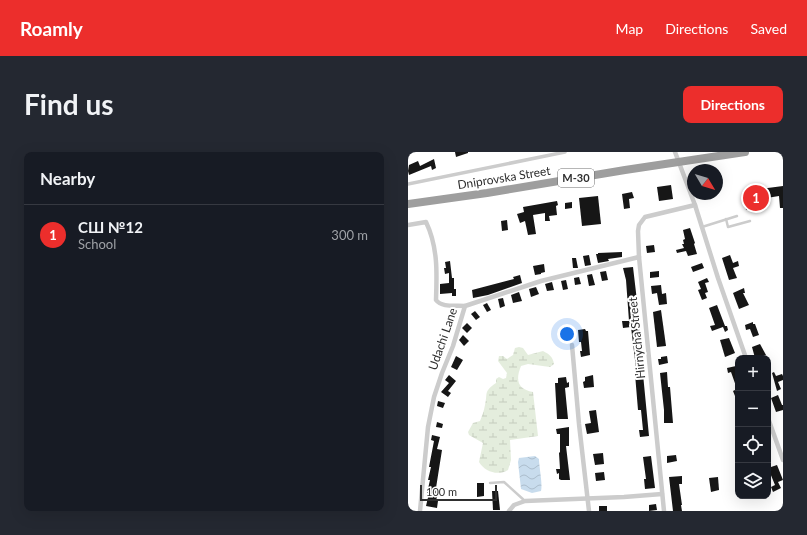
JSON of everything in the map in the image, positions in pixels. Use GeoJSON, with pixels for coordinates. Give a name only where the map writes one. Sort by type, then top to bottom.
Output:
{"type":"FeatureCollection","features":[{"type":"Feature","properties":{"kind":"highway","name":"Dniprovska Street"},"geometry":{"type":"LineString","coordinates":[[408,204],[745,152]]}},
{"type":"Feature","properties":{"kind":"street"},"geometry":{"type":"LineString","coordinates":[[408,184],[565,152]]}},
{"type":"Feature","properties":{"kind":"street"},"geometry":{"type":"LineString","coordinates":[[675,152],[695,205],[718,278],[745,355]]}},
{"type":"Feature","properties":{"kind":"street","name":"Hirnycha Street"},"geometry":{"type":"LineString","coordinates":[[664,511],[639,257],[638,231],[639,225],[645,217],[695,205]]}},
{"type":"Feature","properties":{"kind":"street"},"geometry":{"type":"LineString","coordinates":[[408,225],[426,222],[432,233],[437,259],[436,300],[439,304],[465,306]]}},
{"type":"Feature","properties":{"kind":"street","name":"Udachi Lane"},"geometry":{"type":"LineString","coordinates":[[420,511],[428,427],[434,397],[453,346],[465,306],[541,280],[639,257]]}},
{"type":"Feature","properties":{"kind":"street"},"geometry":{"type":"LineString","coordinates":[[572,345],[589,511]]}},
{"type":"Feature","properties":{"kind":"street"},"geometry":{"type":"LineString","coordinates":[[771,425],[781,447],[783,460]]}},
{"type":"Feature","properties":{"kind":"street"},"geometry":{"type":"LineString","coordinates":[[509,511],[514,505],[525,501],[588,499],[662,494]]}},
{"type":"Feature","properties":{"kind":"lane"},"geometry":{"type":"LineString","coordinates":[[702,227],[737,216]]}},
{"type":"Feature","properties":{"kind":"lane"},"geometry":{"type":"LineString","coordinates":[[726,219],[728,227],[750,221]]}},
{"type":"Feature","properties":{"kind":"lane"},"geometry":{"type":"LineString","coordinates":[[490,483],[504,482],[525,501]]}},
{"type":"Feature","properties":{"kind":"green space"},"geometry":{"type":"Polygon","coordinates":[[[515,348],[523,348],[528,355],[543,351],[553,359],[554,364],[550,367],[528,364],[521,366],[518,380],[519,384],[524,389],[533,392],[538,436],[510,440],[511,460],[508,470],[496,473],[488,471],[479,462],[483,443],[469,435],[468,432],[473,423],[480,421],[487,393],[496,383],[496,379],[499,377],[503,379],[506,378],[507,373],[498,361],[499,356],[503,356],[507,359],[513,355],[515,348]]]}},
{"type":"Feature","properties":{"kind":"water"},"geometry":{"type":"Polygon","coordinates":[[[535,456],[539,459],[541,491],[532,493],[521,489],[518,462],[519,458],[535,456]]]}},
{"type":"Feature","properties":{"kind":"building"},"geometry":{"type":"Polygon","coordinates":[[[455,152],[468,152],[468,153],[456,157],[455,152]]]}},
{"type":"Feature","properties":{"kind":"building"},"geometry":{"type":"Polygon","coordinates":[[[434,159],[436,168],[432,170],[431,166],[409,175],[409,165],[418,161],[420,166],[434,159]]]}},
{"type":"Feature","properties":{"kind":"building"},"geometry":{"type":"Polygon","coordinates":[[[671,185],[673,199],[659,201],[657,187],[671,185]]]}},
{"type":"Feature","properties":{"kind":"building"},"geometry":{"type":"Polygon","coordinates":[[[783,186],[783,208],[780,208],[779,196],[754,200],[755,209],[746,210],[744,191],[783,186]]]}},
{"type":"Feature","properties":{"kind":"building"},"geometry":{"type":"Polygon","coordinates":[[[632,192],[634,198],[629,199],[630,208],[624,209],[622,194],[632,192]]]}},
{"type":"Feature","properties":{"kind":"building"},"geometry":{"type":"Polygon","coordinates":[[[598,196],[601,224],[582,226],[579,198],[598,196]]]}},
{"type":"Feature","properties":{"kind":"building"},"geometry":{"type":"Polygon","coordinates":[[[557,201],[557,215],[549,216],[550,221],[545,221],[545,213],[533,215],[536,234],[528,235],[525,221],[520,223],[517,214],[524,212],[523,207],[557,201]]]}},
{"type":"Feature","properties":{"kind":"building"},"geometry":{"type":"Polygon","coordinates":[[[572,202],[572,208],[565,209],[565,203],[572,202]]]}},
{"type":"Feature","properties":{"kind":"building"},"geometry":{"type":"Polygon","coordinates":[[[507,220],[508,230],[502,231],[501,221],[507,220]]]}},
{"type":"Feature","properties":{"kind":"building"},"geometry":{"type":"Polygon","coordinates":[[[690,228],[697,254],[688,256],[686,251],[677,253],[676,250],[684,248],[682,244],[684,244],[683,240],[685,239],[683,230],[690,228]]]}},
{"type":"Feature","properties":{"kind":"building"},"geometry":{"type":"Polygon","coordinates":[[[654,245],[655,252],[647,253],[646,246],[654,245]]]}},
{"type":"Feature","properties":{"kind":"building"},"geometry":{"type":"Polygon","coordinates":[[[622,252],[622,257],[608,259],[609,261],[598,263],[596,254],[598,253],[622,252]]]}},
{"type":"Feature","properties":{"kind":"building"},"geometry":{"type":"Polygon","coordinates":[[[589,255],[591,265],[585,266],[583,256],[589,255]]]}},
{"type":"Feature","properties":{"kind":"building"},"geometry":{"type":"Polygon","coordinates":[[[730,255],[733,263],[738,261],[739,266],[733,268],[737,278],[729,280],[722,258],[730,255]]]}},
{"type":"Feature","properties":{"kind":"building"},"geometry":{"type":"Polygon","coordinates":[[[572,258],[576,258],[578,268],[573,268],[572,258]]]}},
{"type":"Feature","properties":{"kind":"building"},"geometry":{"type":"Polygon","coordinates":[[[450,261],[456,296],[452,296],[452,293],[440,294],[440,284],[449,283],[449,273],[445,274],[444,268],[446,268],[445,262],[450,261]]]}},
{"type":"Feature","properties":{"kind":"building"},"geometry":{"type":"Polygon","coordinates":[[[702,263],[704,268],[693,272],[691,267],[702,263]]]}},
{"type":"Feature","properties":{"kind":"building"},"geometry":{"type":"Polygon","coordinates":[[[544,264],[545,272],[535,275],[533,266],[544,264]]]}},
{"type":"Feature","properties":{"kind":"building"},"geometry":{"type":"Polygon","coordinates":[[[633,267],[639,318],[642,367],[636,368],[631,327],[623,328],[622,321],[629,321],[626,280],[623,268],[633,267]]]}},
{"type":"Feature","properties":{"kind":"building"},"geometry":{"type":"Polygon","coordinates":[[[606,271],[608,280],[602,281],[600,272],[606,271]]]}},
{"type":"Feature","properties":{"kind":"building"},"geometry":{"type":"Polygon","coordinates":[[[659,271],[659,277],[650,278],[650,272],[659,271]]]}},
{"type":"Feature","properties":{"kind":"building"},"geometry":{"type":"Polygon","coordinates":[[[592,274],[595,285],[589,286],[587,275],[592,274]]]}},
{"type":"Feature","properties":{"kind":"building"},"geometry":{"type":"Polygon","coordinates":[[[520,275],[522,283],[488,295],[473,298],[472,290],[514,279],[513,277],[520,275]]]}},
{"type":"Feature","properties":{"kind":"building"},"geometry":{"type":"Polygon","coordinates":[[[579,277],[581,284],[575,285],[574,278],[579,277]]]}},
{"type":"Feature","properties":{"kind":"building"},"geometry":{"type":"Polygon","coordinates":[[[707,278],[709,282],[705,283],[708,292],[705,293],[707,298],[702,300],[698,290],[701,289],[698,282],[707,278]]]}},
{"type":"Feature","properties":{"kind":"building"},"geometry":{"type":"Polygon","coordinates":[[[566,280],[568,289],[563,290],[561,281],[566,280]]]}},
{"type":"Feature","properties":{"kind":"building"},"geometry":{"type":"Polygon","coordinates":[[[552,282],[554,290],[547,291],[545,284],[552,282]]]}},
{"type":"Feature","properties":{"kind":"building"},"geometry":{"type":"Polygon","coordinates":[[[661,285],[662,294],[666,293],[667,304],[659,305],[657,293],[652,294],[651,286],[661,285]]]}},
{"type":"Feature","properties":{"kind":"building"},"geometry":{"type":"Polygon","coordinates":[[[536,287],[539,294],[531,297],[529,289],[536,287]]]}},
{"type":"Feature","properties":{"kind":"building"},"geometry":{"type":"Polygon","coordinates":[[[744,288],[745,293],[743,293],[749,305],[739,309],[733,293],[744,288]]]}},
{"type":"Feature","properties":{"kind":"building"},"geometry":{"type":"Polygon","coordinates":[[[519,292],[522,301],[513,303],[511,295],[519,292]]]}},
{"type":"Feature","properties":{"kind":"building"},"geometry":{"type":"Polygon","coordinates":[[[503,298],[505,306],[500,308],[498,299],[503,298]]]}},
{"type":"Feature","properties":{"kind":"building"},"geometry":{"type":"Polygon","coordinates":[[[487,303],[491,310],[487,312],[483,305],[487,303]]]}},
{"type":"Feature","properties":{"kind":"building"},"geometry":{"type":"Polygon","coordinates":[[[717,305],[725,326],[727,326],[728,330],[725,332],[723,327],[712,331],[710,326],[715,325],[709,308],[717,305]]]}},
{"type":"Feature","properties":{"kind":"building"},"geometry":{"type":"Polygon","coordinates":[[[661,310],[666,346],[657,347],[653,312],[661,310]]]}},
{"type":"Feature","properties":{"kind":"building"},"geometry":{"type":"Polygon","coordinates":[[[475,311],[480,317],[476,320],[471,314],[475,311]]]}},
{"type":"Feature","properties":{"kind":"building"},"geometry":{"type":"Polygon","coordinates":[[[753,322],[759,335],[753,337],[750,329],[746,330],[745,325],[753,322]]]}},
{"type":"Feature","properties":{"kind":"building"},"geometry":{"type":"Polygon","coordinates":[[[467,323],[472,328],[467,333],[462,328],[467,323]]]}},
{"type":"Feature","properties":{"kind":"building"},"geometry":{"type":"Polygon","coordinates":[[[585,329],[588,331],[590,355],[581,357],[581,342],[579,342],[578,330],[585,329]]]}},
{"type":"Feature","properties":{"kind":"building"},"geometry":{"type":"Polygon","coordinates":[[[463,335],[469,341],[464,346],[459,340],[463,335]]]}},
{"type":"Feature","properties":{"kind":"building"},"geometry":{"type":"Polygon","coordinates":[[[563,335],[568,335],[569,342],[565,343],[563,335]]]}},
{"type":"Feature","properties":{"kind":"building"},"geometry":{"type":"Polygon","coordinates":[[[729,338],[735,353],[725,357],[720,340],[729,338]]]}},
{"type":"Feature","properties":{"kind":"building"},"geometry":{"type":"Polygon","coordinates":[[[760,344],[766,355],[754,355],[752,347],[760,344]]]}},
{"type":"Feature","properties":{"kind":"building"},"geometry":{"type":"Polygon","coordinates":[[[456,356],[463,360],[457,370],[451,367],[456,356]]]}},
{"type":"Feature","properties":{"kind":"building"},"geometry":{"type":"Polygon","coordinates":[[[667,356],[668,363],[659,365],[658,359],[667,356]]]}},
{"type":"Feature","properties":{"kind":"building"},"geometry":{"type":"Polygon","coordinates":[[[735,366],[735,383],[731,372],[728,373],[727,368],[735,366]]]}},
{"type":"Feature","properties":{"kind":"building"},"geometry":{"type":"Polygon","coordinates":[[[667,372],[668,387],[670,387],[673,423],[664,423],[660,373],[667,372]]]}},
{"type":"Feature","properties":{"kind":"building"},"geometry":{"type":"Polygon","coordinates":[[[774,372],[776,376],[782,374],[783,376],[783,380],[778,382],[781,389],[777,391],[772,373],[774,372]]]}},
{"type":"Feature","properties":{"kind":"building"},"geometry":{"type":"Polygon","coordinates":[[[635,374],[643,374],[649,436],[640,437],[639,430],[643,430],[641,410],[638,410],[635,374]]]}},
{"type":"Feature","properties":{"kind":"building"},"geometry":{"type":"Polygon","coordinates":[[[449,375],[456,381],[448,391],[451,393],[448,397],[441,392],[449,383],[445,380],[449,375]]]}},
{"type":"Feature","properties":{"kind":"building"},"geometry":{"type":"Polygon","coordinates":[[[593,375],[594,387],[584,388],[583,382],[585,381],[585,377],[593,375]]]}},
{"type":"Feature","properties":{"kind":"building"},"geometry":{"type":"Polygon","coordinates":[[[566,377],[567,383],[569,382],[569,387],[565,388],[568,419],[557,419],[555,383],[558,383],[558,378],[566,377]]]}},
{"type":"Feature","properties":{"kind":"building"},"geometry":{"type":"Polygon","coordinates":[[[778,395],[783,405],[783,410],[776,412],[771,398],[778,395]]]}},
{"type":"Feature","properties":{"kind":"building"},"geometry":{"type":"Polygon","coordinates":[[[438,401],[445,403],[443,408],[437,406],[438,401]]]}},
{"type":"Feature","properties":{"kind":"building"},"geometry":{"type":"Polygon","coordinates":[[[596,410],[599,432],[587,434],[585,424],[591,423],[589,411],[596,410]]]}},
{"type":"Feature","properties":{"kind":"building"},"geometry":{"type":"Polygon","coordinates":[[[437,422],[443,424],[442,428],[436,427],[437,422]]]}},
{"type":"Feature","properties":{"kind":"building"},"geometry":{"type":"Polygon","coordinates":[[[569,427],[569,446],[566,446],[570,480],[561,480],[559,479],[559,473],[557,474],[556,469],[560,469],[560,434],[557,434],[556,429],[569,427]]]}},
{"type":"Feature","properties":{"kind":"building"},"geometry":{"type":"Polygon","coordinates":[[[432,435],[440,437],[437,449],[442,450],[436,488],[439,488],[436,501],[438,501],[437,508],[426,506],[430,480],[428,480],[431,467],[429,467],[434,441],[431,440],[432,435]]]}},
{"type":"Feature","properties":{"kind":"building"},"geometry":{"type":"Polygon","coordinates":[[[603,453],[604,464],[595,465],[593,454],[603,453]]]}},
{"type":"Feature","properties":{"kind":"building"},"geometry":{"type":"Polygon","coordinates":[[[676,455],[677,461],[667,463],[667,456],[676,455]]]}},
{"type":"Feature","properties":{"kind":"building"},"geometry":{"type":"Polygon","coordinates":[[[651,456],[655,488],[645,489],[644,479],[646,479],[643,457],[651,456]]]}},
{"type":"Feature","properties":{"kind":"building"},"geometry":{"type":"Polygon","coordinates":[[[777,465],[783,480],[778,482],[781,488],[773,492],[771,487],[775,485],[771,475],[771,467],[777,465]]]}},
{"type":"Feature","properties":{"kind":"building"},"geometry":{"type":"Polygon","coordinates":[[[604,472],[605,480],[596,481],[595,473],[604,472]]]}},
{"type":"Feature","properties":{"kind":"building"},"geometry":{"type":"Polygon","coordinates":[[[682,476],[682,484],[679,484],[682,511],[673,511],[669,477],[682,476]]]}},
{"type":"Feature","properties":{"kind":"building"},"geometry":{"type":"Polygon","coordinates":[[[718,477],[719,490],[711,492],[709,478],[718,477]]]}},
{"type":"Feature","properties":{"kind":"building"},"geometry":{"type":"Polygon","coordinates":[[[477,483],[484,483],[484,496],[477,497],[477,483]]]}},
{"type":"Feature","properties":{"kind":"building"},"geometry":{"type":"Polygon","coordinates":[[[492,491],[498,491],[500,510],[493,510],[492,491]]]}},
{"type":"Feature","properties":{"kind":"building"},"geometry":{"type":"Polygon","coordinates":[[[656,504],[657,510],[649,511],[649,505],[656,504]]]}},
{"type":"Feature","properties":{"kind":"building"},"geometry":{"type":"Polygon","coordinates":[[[599,506],[607,506],[607,511],[599,511],[599,506]]]}},
{"type":"Feature","properties":{"kind":"place","name":"СШ №12"},"geometry":{"type":"Point","coordinates":[756,198]}}]}
